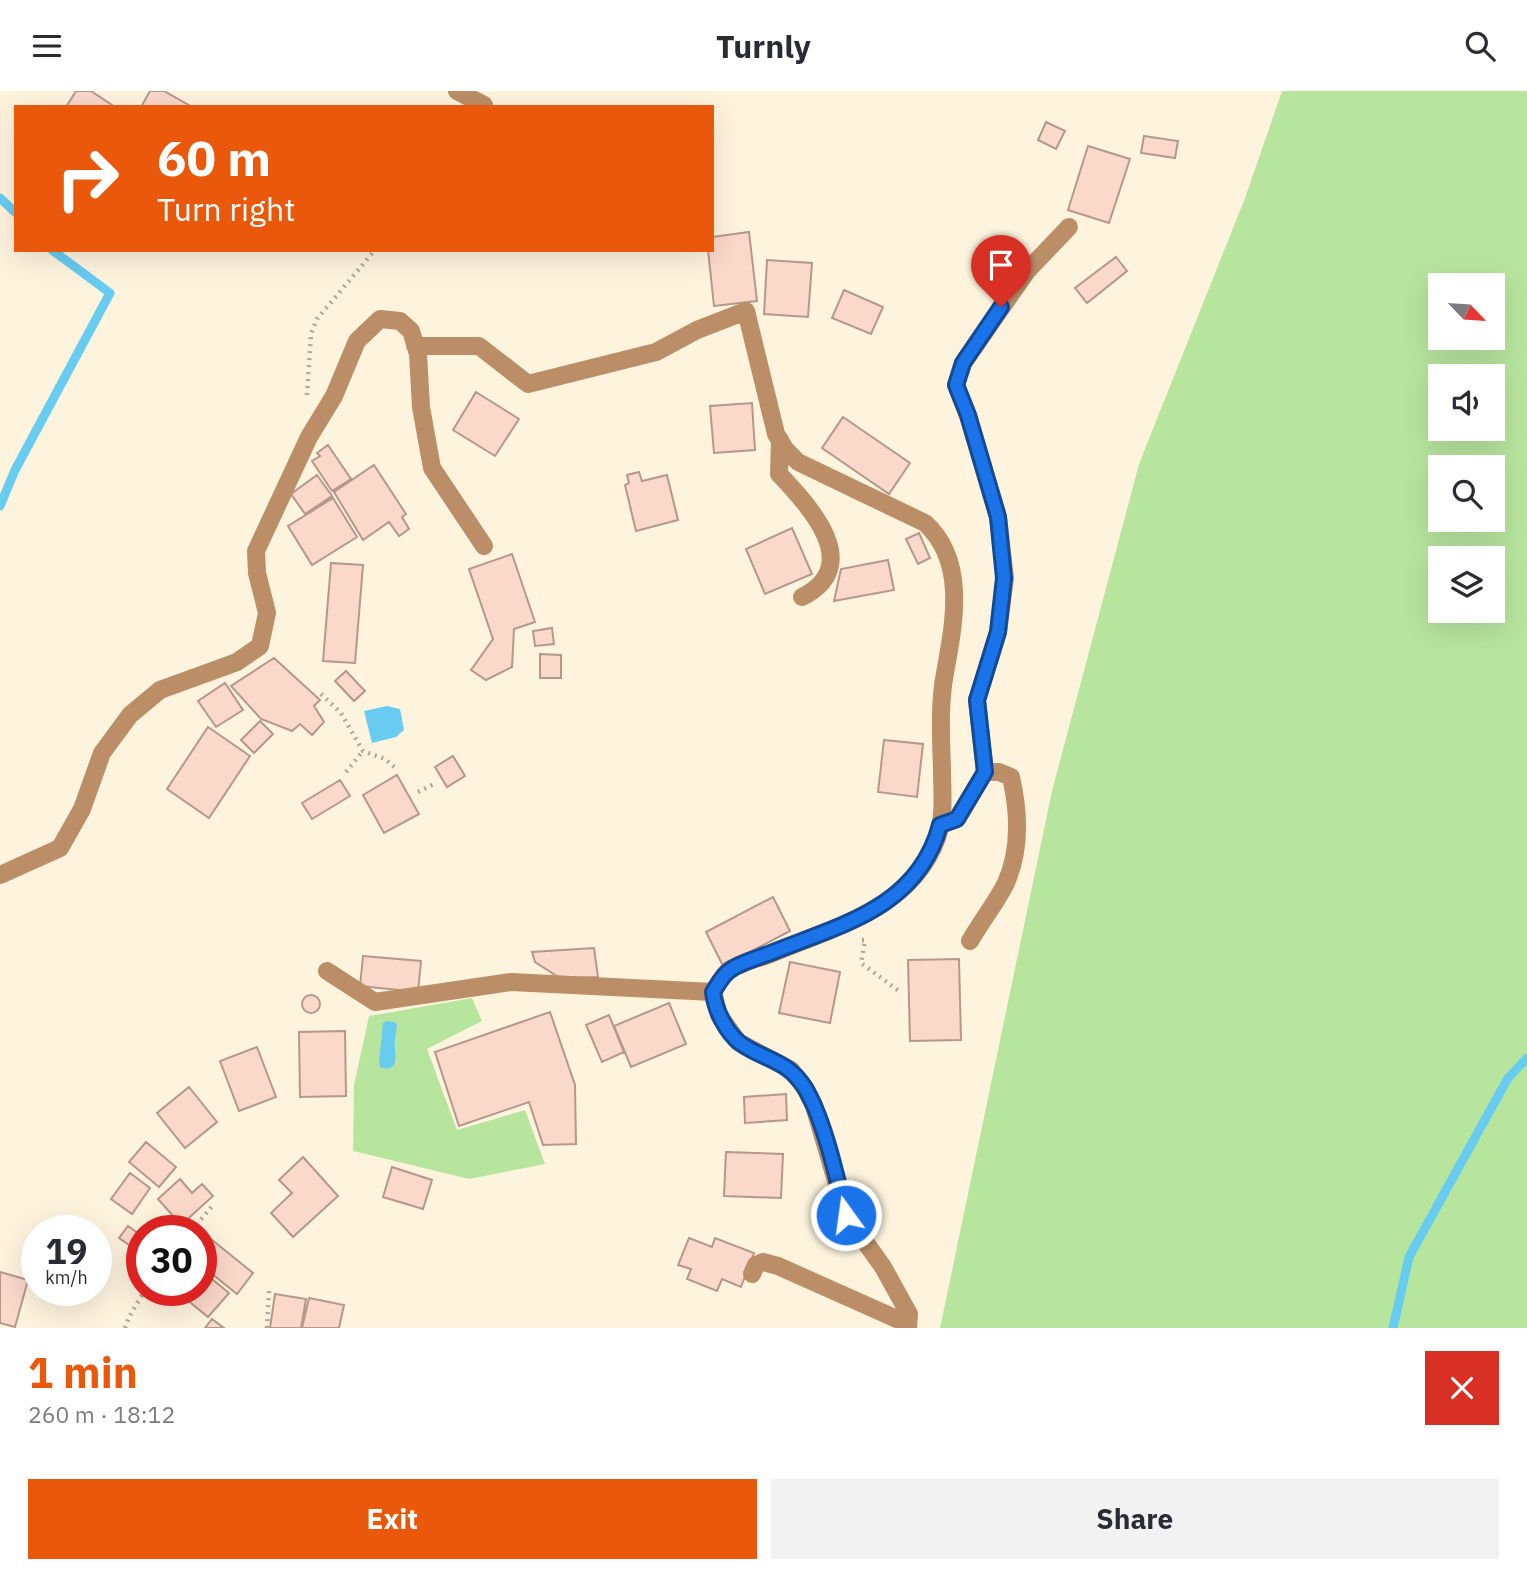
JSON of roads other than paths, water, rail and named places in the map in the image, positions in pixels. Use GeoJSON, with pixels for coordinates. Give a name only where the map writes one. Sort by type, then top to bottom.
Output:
{"type":"FeatureCollection","features":[{"type":"Feature","properties":{"kind":"street"},"geometry":{"type":"LineString","coordinates":[[457,91],[484,105]]}},
{"type":"Feature","properties":{"kind":"street"},"geometry":{"type":"LineString","coordinates":[[940,825],[957,819],[985,772],[977,700],[998,632],[1004,578],[998,517],[968,415],[956,385],[963,363],[1027,271],[1069,227]]}},
{"type":"Feature","properties":{"kind":"street"},"geometry":{"type":"LineString","coordinates":[[415,346],[479,347],[528,384],[656,352],[697,330],[746,311],[776,434],[798,462],[925,523],[938,534],[951,566],[955,607],[944,677],[941,720],[943,816],[925,862],[899,894],[855,921],[729,971],[713,992]]}},
{"type":"Feature","properties":{"kind":"street"},"geometry":{"type":"LineString","coordinates":[[0,875],[61,848],[82,809],[102,753],[130,715],[160,690],[237,662],[260,646],[267,613],[257,573],[256,551],[309,437],[334,396],[357,341],[380,319],[400,321],[411,331],[418,354],[421,407],[432,468],[484,546]]}},
{"type":"Feature","properties":{"kind":"street"},"geometry":{"type":"LineString","coordinates":[[780,440],[779,474],[809,505],[827,535],[831,556],[826,575],[815,590],[802,597]]}},
{"type":"Feature","properties":{"kind":"street"},"geometry":{"type":"LineString","coordinates":[[970,941],[1005,884],[1018,838],[1016,799],[1011,777],[999,772],[985,772]]}},
{"type":"Feature","properties":{"kind":"street"},"geometry":{"type":"LineString","coordinates":[[327,971],[375,1002],[511,982],[713,992]]}},
{"type":"Feature","properties":{"kind":"street"},"geometry":{"type":"LineString","coordinates":[[713,992],[719,1015],[738,1042],[792,1070],[805,1088],[814,1106],[846,1215],[883,1267],[909,1314],[908,1326],[778,1266],[763,1262],[756,1265],[752,1274]]}},
{"type":"Feature","properties":{"kind":"water"},"geometry":{"type":"Polygon","coordinates":[[[387,706],[400,709],[404,730],[396,737],[372,743],[364,711],[387,706]]]}},
{"type":"Feature","properties":{"kind":"water"},"geometry":{"type":"Polygon","coordinates":[[[387,1021],[397,1025],[395,1062],[392,1067],[385,1068],[380,1067],[379,1061],[383,1023],[387,1021]]]}},
{"type":"Feature","properties":{"kind":"waterway"},"geometry":{"type":"LineString","coordinates":[[0,198],[14,211]]}},
{"type":"Feature","properties":{"kind":"waterway"},"geometry":{"type":"LineString","coordinates":[[0,506],[15,470],[110,293],[55,252]]}},
{"type":"Feature","properties":{"kind":"waterway"},"geometry":{"type":"LineString","coordinates":[[1393,1328],[1409,1257],[1508,1078],[1527,1058]]}}]}
